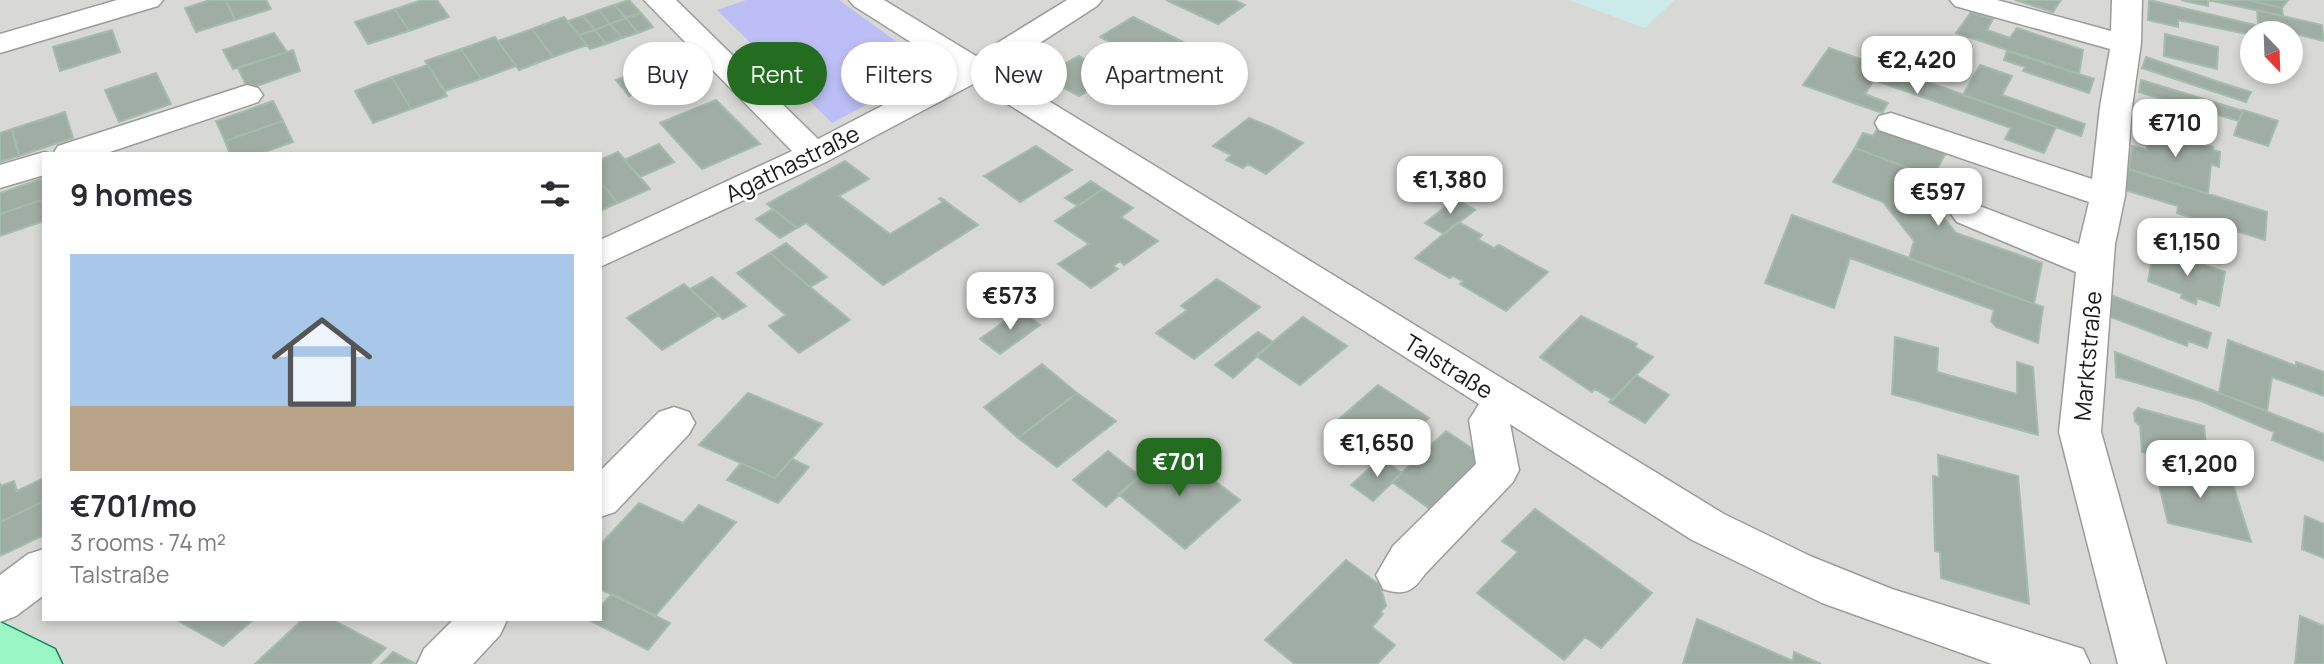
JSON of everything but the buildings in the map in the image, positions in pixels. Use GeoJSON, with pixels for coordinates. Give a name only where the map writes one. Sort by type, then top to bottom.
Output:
{"type":"FeatureCollection","features":[{"type":"Feature","properties":{"kind":"main road"},"geometry":{"type":"LineString","coordinates":[[0,643],[38,664]]}},
{"type":"Feature","properties":{"kind":"street"},"geometry":{"type":"LineString","coordinates":[[0,44],[148,0]]}},
{"type":"Feature","properties":{"kind":"street"},"geometry":{"type":"LineString","coordinates":[[659,0],[814,154]]}},
{"type":"Feature","properties":{"kind":"street","name":"Talstraße"},"geometry":{"type":"LineString","coordinates":[[864,0],[971,67]]}},
{"type":"Feature","properties":{"kind":"street","name":"Agathastraße"},"geometry":{"type":"LineString","coordinates":[[1020,42],[1087,0]]}},
{"type":"Feature","properties":{"kind":"street"},"geometry":{"type":"LineString","coordinates":[[1965,0],[2080,33],[2126,43]]}},
{"type":"Feature","properties":{"kind":"street","name":"Marktstraße"},"geometry":{"type":"LineString","coordinates":[[2127,0],[2126,43],[2116,107],[2108,196],[2095,265],[2080,432],[2142,664]]}},
{"type":"Feature","properties":{"kind":"street","name":"Agathastraße"},"geometry":{"type":"LineString","coordinates":[[602,254],[814,154],[971,73]]}},
{"type":"Feature","properties":{"kind":"street"},"geometry":{"type":"LineString","coordinates":[[76,152],[247,95]]}},
{"type":"Feature","properties":{"kind":"street","name":"Talstraße"},"geometry":{"type":"LineString","coordinates":[[1032,105],[1747,549],[1924,621],[2066,664]]}},
{"type":"Feature","properties":{"kind":"street"},"geometry":{"type":"LineString","coordinates":[[1891,123],[2108,196]]}},
{"type":"Feature","properties":{"kind":"street"},"geometry":{"type":"LineString","coordinates":[[0,177],[42,164]]}},
{"type":"Feature","properties":{"kind":"street"},"geometry":{"type":"LineString","coordinates":[[1969,214],[2095,265]]}},
{"type":"Feature","properties":{"kind":"street"},"geometry":{"type":"LineString","coordinates":[[1399,575],[1409,559],[1498,470],[1489,420],[1507,402]]}},
{"type":"Feature","properties":{"kind":"street"},"geometry":{"type":"LineString","coordinates":[[602,497],[674,423]]}},
{"type":"Feature","properties":{"kind":"street"},"geometry":{"type":"LineString","coordinates":[[0,602],[42,570]]}},
{"type":"Feature","properties":{"kind":"street"},"geometry":{"type":"LineString","coordinates":[[441,664],[483,621]]}},
{"type":"Feature","properties":{"kind":"shaded area"},"geometry":{"type":"Polygon","coordinates":[[[0,0],[1570,0],[1645,28],[1674,0],[2324,0],[2324,664],[0,664],[0,0]]]}},
{"type":"Feature","properties":{"kind":"shaded area"},"geometry":{"type":"Polygon","coordinates":[[[746,0],[839,0],[897,42],[841,42],[841,105],[866,105],[832,123],[814,105],[827,105],[827,42],[750,42],[717,10],[746,0]]]}},
{"type":"Feature","properties":{"kind":"shaded area"},"geometry":{"type":"Polygon","coordinates":[[[1570,0],[1674,0],[1645,28],[1570,0]]]}}]}
